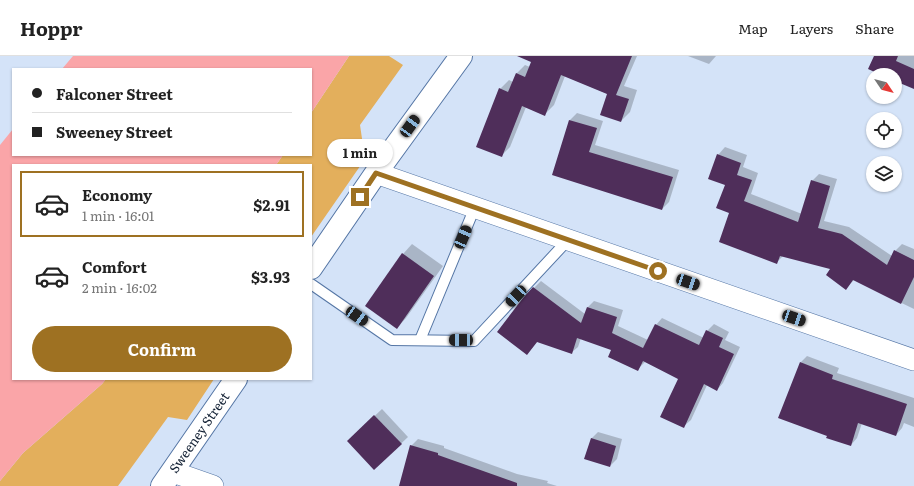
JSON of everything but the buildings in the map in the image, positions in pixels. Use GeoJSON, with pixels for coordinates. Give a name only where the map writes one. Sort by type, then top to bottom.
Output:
{"type":"FeatureCollection","features":[{"type":"Feature","properties":{"kind":"street"},"geometry":{"type":"LineString","coordinates":[[312,267],[376,173],[462,56]]}},
{"type":"Feature","properties":{"kind":"street"},"geometry":{"type":"LineString","coordinates":[[376,173],[914,360]]}},
{"type":"Feature","properties":{"kind":"street","name":"Sweeney Street"},"geometry":{"type":"LineString","coordinates":[[167,479],[235,380]]}},
{"type":"Feature","properties":{"kind":"street"},"geometry":{"type":"LineString","coordinates":[[167,479],[213,486]]}},
{"type":"Feature","properties":{"kind":"lane"},"geometry":{"type":"LineString","coordinates":[[420,340],[475,207]]}},
{"type":"Feature","properties":{"kind":"lane"},"geometry":{"type":"LineString","coordinates":[[312,285],[392,340],[474,341],[568,240]]}},
{"type":"Feature","properties":{"kind":"shaded area"},"geometry":{"type":"Polygon","coordinates":[[[73,56],[349,56],[312,112],[312,68],[63,68],[73,56]]]}},
{"type":"Feature","properties":{"kind":"shaded area"},"geometry":{"type":"Polygon","coordinates":[[[349,56],[389,56],[403,65],[360,125],[365,159],[312,236],[312,164],[277,164],[282,156],[312,156],[312,112],[349,56]]]}},
{"type":"Feature","properties":{"kind":"shaded area"},"geometry":{"type":"Polygon","coordinates":[[[12,130],[12,156],[282,156],[277,164],[12,164],[12,380],[105,380],[23,453],[0,481],[0,145],[12,130]]]}},
{"type":"Feature","properties":{"kind":"shaded area"},"geometry":{"type":"Polygon","coordinates":[[[105,380],[213,380],[187,420],[168,417],[118,486],[0,486],[0,481],[23,453],[105,380]]]}},
{"type":"Feature","properties":{"kind":"route"},"geometry":{"type":"LineString","coordinates":[[360,197],[376,173],[658,271]]}}]}
